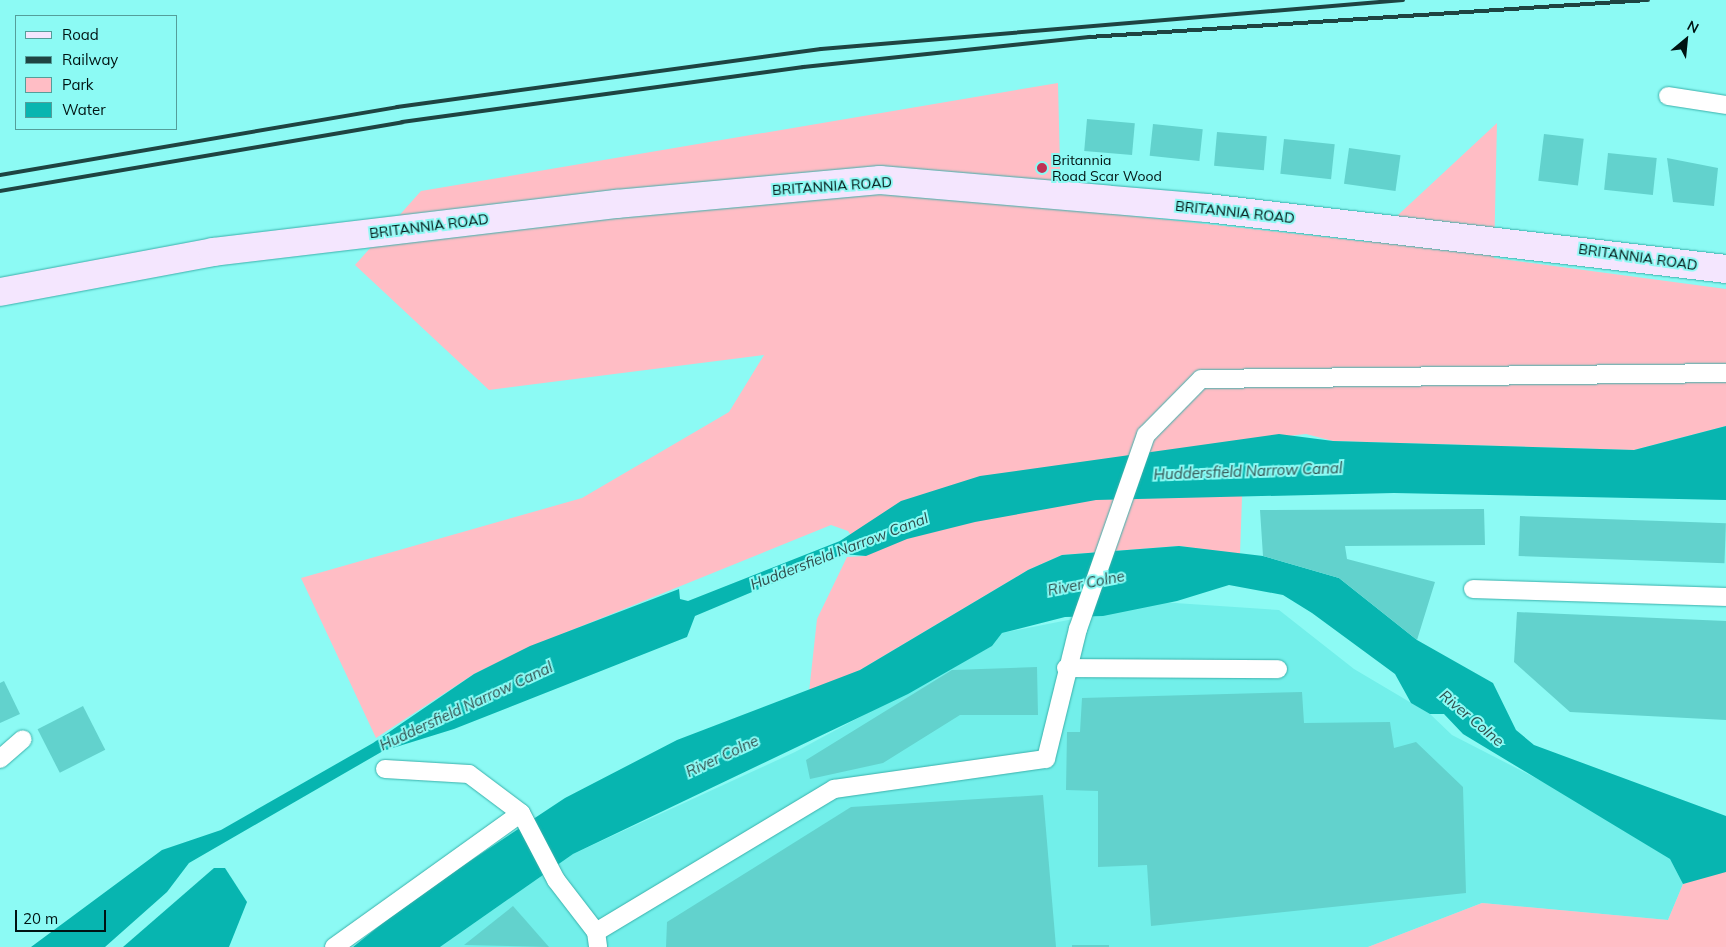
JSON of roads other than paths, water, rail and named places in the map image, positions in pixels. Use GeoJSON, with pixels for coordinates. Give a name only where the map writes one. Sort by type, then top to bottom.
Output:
{"type":"FeatureCollection","features":[{"type":"Feature","properties":{"kind":"street","name":"BRITANNIA ROAD"},"geometry":{"type":"LineString","coordinates":[[0,292],[213,252],[616,204],[880,180],[1207,208],[1726,269]]}},
{"type":"Feature","properties":{"kind":"lane"},"geometry":{"type":"LineString","coordinates":[[1668,96],[1726,105]]}},
{"type":"Feature","properties":{"kind":"lane"},"geometry":{"type":"LineString","coordinates":[[385,769],[469,774],[524,817],[556,880],[597,939],[834,789],[1046,759],[1066,668],[1078,629],[1146,435],[1201,379],[1726,373]]}},
{"type":"Feature","properties":{"kind":"lane"},"geometry":{"type":"LineString","coordinates":[[1473,589],[1726,596]]}},
{"type":"Feature","properties":{"kind":"lane"},"geometry":{"type":"LineString","coordinates":[[1066,668],[1278,669]]}},
{"type":"Feature","properties":{"kind":"lane"},"geometry":{"type":"LineString","coordinates":[[0,760],[23,739]]}},
{"type":"Feature","properties":{"kind":"lane"},"geometry":{"type":"LineString","coordinates":[[334,947],[524,817]]}},
{"type":"Feature","properties":{"kind":"water","name":"Huddersfield Narrow Canal"},"geometry":{"type":"Polygon","coordinates":[[[1726,426],[1726,500],[1394,493],[1096,500],[975,522],[907,539],[866,556],[843,554],[695,616],[687,637],[454,729],[383,751],[189,863],[167,892],[105,947],[31,947],[162,850],[221,830],[373,743],[474,674],[530,646],[679,589],[680,599],[688,601],[840,541],[901,501],[980,476],[1279,434],[1333,441],[1634,450],[1726,426]]]}},
{"type":"Feature","properties":{"kind":"water","name":"River Colne"},"geometry":{"type":"Polygon","coordinates":[[[1179,546],[1263,556],[1339,578],[1417,640],[1493,683],[1516,730],[1534,745],[1726,816],[1726,872],[1683,884],[1670,859],[1463,734],[1444,714],[1430,714],[1411,703],[1395,674],[1312,613],[1283,595],[1229,585],[1177,601],[1103,616],[1065,617],[1002,633],[992,646],[908,694],[573,854],[440,947],[353,947],[414,898],[565,798],[677,740],[860,670],[1028,570],[1062,555],[1179,546]]]}},
{"type":"Feature","properties":{"kind":"water"},"geometry":{"type":"Polygon","coordinates":[[[214,868],[225,868],[247,902],[229,947],[123,947],[214,868]]]}},
{"type":"Feature","properties":{"kind":"railway"},"geometry":{"type":"LineString","coordinates":[[0,175],[397,107],[821,49],[1403,0]]}},
{"type":"Feature","properties":{"kind":"railway"},"geometry":{"type":"LineString","coordinates":[[0,191],[402,122],[803,67],[1089,37],[1648,0]]}},
{"type":"Feature","properties":{"kind":"place","name":"Britannia Road Scar Wood"},"geometry":{"type":"Point","coordinates":[1042,168]}}]}
